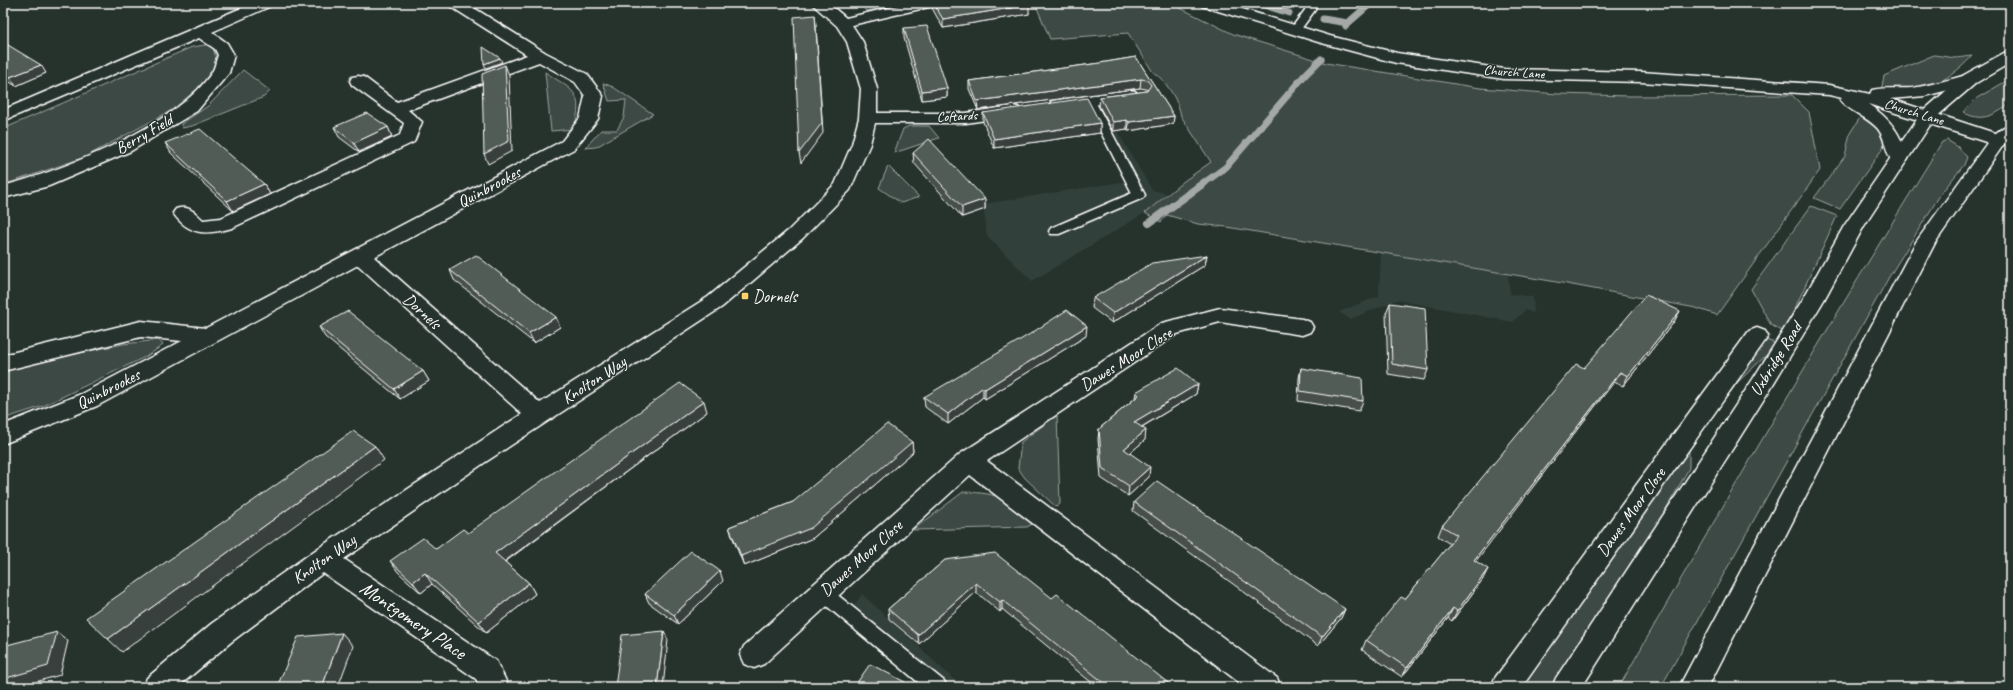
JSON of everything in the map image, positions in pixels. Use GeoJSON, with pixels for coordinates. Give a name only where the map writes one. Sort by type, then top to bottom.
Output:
{"type":"FeatureCollection","features":[{"type":"Feature","properties":{"kind":"street"},"geometry":{"type":"LineString","coordinates":[[3,116],[266,3]]}},
{"type":"Feature","properties":{"kind":"street","name":"Quinbrookes"},"geometry":{"type":"LineString","coordinates":[[3,436],[89,400],[568,145],[589,119],[594,96],[581,78],[540,56],[455,3]]}},
{"type":"Feature","properties":{"kind":"street","name":"Knolton Way"},"geometry":{"type":"LineString","coordinates":[[164,684],[221,632],[323,559],[475,456],[715,302],[796,234],[843,186],[861,144],[868,118],[870,89],[855,42],[843,23],[819,3]]}},
{"type":"Feature","properties":{"kind":"street"},"geometry":{"type":"LineString","coordinates":[[843,23],[928,3]]}},
{"type":"Feature","properties":{"kind":"street","name":"Church Lane"},"geometry":{"type":"LineString","coordinates":[[1207,3],[1295,30],[1396,58],[1504,74],[1641,77],[1887,94],[1917,93],[1946,87],[1970,79]]}},
{"type":"Feature","properties":{"kind":"street","name":"Berry Field"},"geometry":{"type":"LineString","coordinates":[[3,192],[42,182],[125,147],[191,107],[221,73],[226,54],[221,46],[201,32]]}},
{"type":"Feature","properties":{"kind":"street"},"geometry":{"type":"LineString","coordinates":[[396,108],[540,56]]}},
{"type":"Feature","properties":{"kind":"street","name":"Uxbridge Road"},"geometry":{"type":"LineString","coordinates":[[1566,687],[1761,385],[1813,300],[1854,226],[1928,116],[1970,79],[2010,56]]}},
{"type":"Feature","properties":{"kind":"street"},"geometry":{"type":"LineString","coordinates":[[183,214],[198,227],[225,224],[408,138],[413,122],[358,81]]}},
{"type":"Feature","properties":{"kind":"street","name":"Church Lane"},"geometry":{"type":"LineString","coordinates":[[1829,90],[1879,101],[1928,116],[2004,135]]}},
{"type":"Feature","properties":{"kind":"street","name":"Church Lane"},"geometry":{"type":"LineString","coordinates":[[1829,90],[1861,106],[1879,120],[1891,134],[1899,160]]}},
{"type":"Feature","properties":{"kind":"street","name":"Coftards"},"geometry":{"type":"LineString","coordinates":[[868,118],[966,118],[1140,94]]}},
{"type":"Feature","properties":{"kind":"street"},"geometry":{"type":"LineString","coordinates":[[1693,687],[1926,242],[2004,135]]}},
{"type":"Feature","properties":{"kind":"street","name":"Dornels"},"geometry":{"type":"LineString","coordinates":[[360,256],[538,415]]}},
{"type":"Feature","properties":{"kind":"street","name":"Dawes Moor Close"},"geometry":{"type":"LineString","coordinates":[[754,655],[969,461],[1170,328],[1220,315],[1302,327]]}},
{"type":"Feature","properties":{"kind":"street"},"geometry":{"type":"LineString","coordinates":[[3,363],[141,330],[210,336]]}},
{"type":"Feature","properties":{"kind":"street","name":"Dawes Moor Close"},"geometry":{"type":"LineString","coordinates":[[1505,687],[1757,336]]}},
{"type":"Feature","properties":{"kind":"street"},"geometry":{"type":"LineString","coordinates":[[969,461],[1267,687]]}},
{"type":"Feature","properties":{"kind":"street","name":"Montgomery Place"},"geometry":{"type":"LineString","coordinates":[[323,559],[486,670],[495,687]]}},
{"type":"Feature","properties":{"kind":"lane"},"geometry":{"type":"LineString","coordinates":[[1295,30],[1310,10],[1311,3]]}},
{"type":"Feature","properties":{"kind":"lane"},"geometry":{"type":"LineString","coordinates":[[1055,231],[1139,195],[1090,101]]}},
{"type":"Feature","properties":{"kind":"lane"},"geometry":{"type":"LineString","coordinates":[[823,593],[938,687]]}},
{"type":"Feature","properties":{"kind":"shaded area"},"geometry":{"type":"Polygon","coordinates":[[[859,3],[898,4],[898,6],[866,11],[859,3]]]}},
{"type":"Feature","properties":{"kind":"shaded area"},"geometry":{"type":"Polygon","coordinates":[[[1035,3],[1170,3],[1233,34],[1326,63],[1480,88],[1559,94],[1630,96],[1792,95],[1809,112],[1820,170],[1717,315],[1696,308],[1551,281],[1227,227],[1198,224],[1167,215],[1161,222],[1145,213],[1184,181],[1211,162],[1181,116],[1178,104],[1163,80],[1153,72],[1128,33],[1050,39],[1035,3]]]}},
{"type":"Feature","properties":{"kind":"shaded area"},"geometry":{"type":"Polygon","coordinates":[[[212,44],[218,65],[197,89],[172,110],[85,157],[3,185],[3,129],[192,47],[212,44]]]}},
{"type":"Feature","properties":{"kind":"shaded area"},"geometry":{"type":"Polygon","coordinates":[[[1934,55],[1956,58],[1972,56],[1954,73],[1940,82],[1924,88],[1912,90],[1881,91],[1884,76],[1934,55]]]}},
{"type":"Feature","properties":{"kind":"shaded area"},"geometry":{"type":"Polygon","coordinates":[[[243,70],[270,91],[264,97],[192,126],[182,128],[181,124],[208,106],[243,70]]]}},
{"type":"Feature","properties":{"kind":"shaded area"},"geometry":{"type":"Polygon","coordinates":[[[545,72],[570,89],[574,94],[578,107],[574,129],[551,131],[545,72]]]}},
{"type":"Feature","properties":{"kind":"shaded area"},"geometry":{"type":"Polygon","coordinates":[[[2010,79],[2010,104],[1988,116],[1976,117],[1963,112],[1977,98],[2010,79]]]}},
{"type":"Feature","properties":{"kind":"shaded area"},"geometry":{"type":"Polygon","coordinates":[[[603,83],[613,87],[653,114],[596,147],[585,148],[601,130],[617,130],[624,117],[626,100],[609,101],[603,83]]]}},
{"type":"Feature","properties":{"kind":"shaded area"},"geometry":{"type":"Polygon","coordinates":[[[1104,109],[1152,190],[1169,194],[1145,213],[1032,281],[987,236],[983,204],[1134,180],[1094,111],[1104,109]]]}},
{"type":"Feature","properties":{"kind":"shaded area"},"geometry":{"type":"Polygon","coordinates":[[[1863,113],[1885,137],[1883,148],[1840,209],[1814,198],[1845,156],[1850,133],[1863,113]]]}},
{"type":"Feature","properties":{"kind":"shaded area"},"geometry":{"type":"Polygon","coordinates":[[[909,126],[929,126],[939,138],[894,153],[903,129],[909,126]]]}},
{"type":"Feature","properties":{"kind":"shaded area"},"geometry":{"type":"Polygon","coordinates":[[[1947,140],[1958,147],[1967,157],[1964,165],[1942,192],[1889,277],[1661,687],[1619,687],[1818,345],[1942,142],[1947,140]]]}},
{"type":"Feature","properties":{"kind":"shaded area"},"geometry":{"type":"Polygon","coordinates":[[[888,166],[919,197],[901,203],[879,188],[888,166]]]}},
{"type":"Feature","properties":{"kind":"shaded area"},"geometry":{"type":"Polygon","coordinates":[[[1811,206],[1837,216],[1784,332],[1771,325],[1751,289],[1811,206]]]}},
{"type":"Feature","properties":{"kind":"shaded area"},"geometry":{"type":"Polygon","coordinates":[[[1381,253],[1508,274],[1510,294],[1533,297],[1534,313],[1525,310],[1513,322],[1397,300],[1350,319],[1339,312],[1379,296],[1381,253]]]}},
{"type":"Feature","properties":{"kind":"shaded area"},"geometry":{"type":"Polygon","coordinates":[[[1757,337],[1778,344],[1738,382],[1689,446],[1689,468],[1634,567],[1555,687],[1510,687],[1757,337]]]}},
{"type":"Feature","properties":{"kind":"shaded area"},"geometry":{"type":"Polygon","coordinates":[[[159,340],[163,345],[147,356],[43,406],[3,419],[3,369],[123,344],[159,340]]]}},
{"type":"Feature","properties":{"kind":"shaded area"},"geometry":{"type":"Polygon","coordinates":[[[1057,415],[1060,504],[1056,507],[1025,478],[1018,468],[1021,442],[1057,415]]]}},
{"type":"Feature","properties":{"kind":"shaded area"},"geometry":{"type":"Polygon","coordinates":[[[963,492],[987,494],[1003,499],[1034,523],[1027,527],[913,530],[963,492]]]}},
{"type":"Feature","properties":{"kind":"shaded area"},"geometry":{"type":"Polygon","coordinates":[[[862,594],[962,687],[926,687],[898,667],[843,621],[862,594]]]}},
{"type":"Feature","properties":{"kind":"building"},"geometry":{"type":"Polygon","coordinates":[[[933,3],[1028,3],[1029,5],[943,19],[933,3]]]}},
{"type":"Feature","properties":{"kind":"building"},"geometry":{"type":"Polygon","coordinates":[[[815,15],[822,123],[799,153],[794,17],[815,15]]]}},
{"type":"Feature","properties":{"kind":"building"},"geometry":{"type":"Polygon","coordinates":[[[927,26],[947,88],[922,91],[904,28],[927,26]]]}},
{"type":"Feature","properties":{"kind":"building"},"geometry":{"type":"Polygon","coordinates":[[[3,42],[41,65],[10,77],[3,73],[3,42]]]}},
{"type":"Feature","properties":{"kind":"building"},"geometry":{"type":"Polygon","coordinates":[[[483,47],[500,58],[484,64],[483,47]]]}},
{"type":"Feature","properties":{"kind":"building"},"geometry":{"type":"Polygon","coordinates":[[[1136,57],[1174,116],[1129,122],[1127,120],[1113,122],[1100,97],[1147,91],[1151,85],[1147,80],[1141,79],[977,101],[969,81],[1100,63],[1136,57]]]}},
{"type":"Feature","properties":{"kind":"building"},"geometry":{"type":"Polygon","coordinates":[[[505,65],[509,141],[484,154],[482,74],[505,65]]]}},
{"type":"Feature","properties":{"kind":"building"},"geometry":{"type":"Polygon","coordinates":[[[1087,98],[1100,123],[994,139],[983,113],[1087,98]]]}},
{"type":"Feature","properties":{"kind":"building"},"geometry":{"type":"Polygon","coordinates":[[[367,113],[388,127],[354,143],[334,127],[367,113]]]}},
{"type":"Feature","properties":{"kind":"building"},"geometry":{"type":"Polygon","coordinates":[[[200,129],[264,184],[227,201],[165,143],[200,129]]]}},
{"type":"Feature","properties":{"kind":"building"},"geometry":{"type":"Polygon","coordinates":[[[929,139],[985,199],[962,207],[913,153],[929,139]]]}},
{"type":"Feature","properties":{"kind":"building"},"geometry":{"type":"Polygon","coordinates":[[[476,255],[556,317],[529,333],[450,270],[476,255]]]}},
{"type":"Feature","properties":{"kind":"building"},"geometry":{"type":"Polygon","coordinates":[[[1207,255],[1113,313],[1093,298],[1152,263],[1207,255]]]}},
{"type":"Feature","properties":{"kind":"building"},"geometry":{"type":"Polygon","coordinates":[[[1646,295],[1680,311],[1628,376],[1620,372],[1474,560],[1488,569],[1457,611],[1453,608],[1407,668],[1366,640],[1401,597],[1405,599],[1457,535],[1442,526],[1576,364],[1584,368],[1646,295]]]}},
{"type":"Feature","properties":{"kind":"building"},"geometry":{"type":"Polygon","coordinates":[[[1390,303],[1425,308],[1428,370],[1392,364],[1390,303]]]}},
{"type":"Feature","properties":{"kind":"building"},"geometry":{"type":"Polygon","coordinates":[[[1067,310],[1087,326],[985,389],[983,387],[948,414],[924,397],[1030,334],[1067,310]]]}},
{"type":"Feature","properties":{"kind":"building"},"geometry":{"type":"Polygon","coordinates":[[[348,311],[423,371],[394,389],[319,327],[348,311]]]}},
{"type":"Feature","properties":{"kind":"building"},"geometry":{"type":"Polygon","coordinates":[[[1178,368],[1198,384],[1134,422],[1146,430],[1124,449],[1150,467],[1129,486],[1102,468],[1099,429],[1139,395],[1136,392],[1178,368]]]}},
{"type":"Feature","properties":{"kind":"building"},"geometry":{"type":"Polygon","coordinates":[[[1301,368],[1362,378],[1363,401],[1300,391],[1301,368]]]}},
{"type":"Feature","properties":{"kind":"building"},"geometry":{"type":"Polygon","coordinates":[[[680,383],[704,401],[495,553],[529,583],[479,622],[425,573],[413,582],[390,561],[423,538],[436,549],[463,529],[468,533],[680,383]]]}},
{"type":"Feature","properties":{"kind":"building"},"geometry":{"type":"Polygon","coordinates":[[[887,424],[912,442],[811,528],[741,556],[729,527],[793,502],[887,424]]]}},
{"type":"Feature","properties":{"kind":"building"},"geometry":{"type":"Polygon","coordinates":[[[353,431],[375,446],[108,639],[86,618],[353,431]]]}},
{"type":"Feature","properties":{"kind":"building"},"geometry":{"type":"Polygon","coordinates":[[[1157,481],[1345,609],[1322,637],[1134,502],[1157,481]]]}},
{"type":"Feature","properties":{"kind":"building"},"geometry":{"type":"Polygon","coordinates":[[[691,551],[720,571],[674,615],[645,594],[691,551]]]}},
{"type":"Feature","properties":{"kind":"building"},"geometry":{"type":"Polygon","coordinates":[[[995,553],[1052,598],[1057,594],[1173,687],[1109,687],[1002,600],[1000,602],[976,583],[918,635],[888,609],[945,560],[995,553]]]}},
{"type":"Feature","properties":{"kind":"building"},"geometry":{"type":"Polygon","coordinates":[[[664,631],[657,687],[615,687],[622,635],[664,631]]]}},
{"type":"Feature","properties":{"kind":"building"},"geometry":{"type":"Polygon","coordinates":[[[57,632],[48,666],[3,679],[3,646],[57,632]]]}},
{"type":"Feature","properties":{"kind":"building"},"geometry":{"type":"Polygon","coordinates":[[[342,633],[322,687],[277,687],[298,637],[342,633]]]}},
{"type":"Feature","properties":{"kind":"building"},"geometry":{"type":"Polygon","coordinates":[[[870,664],[905,682],[902,687],[854,687],[870,664]]]}},
{"type":"Feature","properties":{"kind":"waterway"},"geometry":{"type":"LineString","coordinates":[[1258,3],[1289,13]]}},
{"type":"Feature","properties":{"kind":"waterway"},"geometry":{"type":"LineString","coordinates":[[1348,23],[1371,3]]}},
{"type":"Feature","properties":{"kind":"waterway"},"geometry":{"type":"LineString","coordinates":[[1323,19],[1348,23]]}},
{"type":"Feature","properties":{"kind":"waterway"},"geometry":{"type":"LineString","coordinates":[[1204,183],[1226,167],[1304,76],[1321,59]]}},
{"type":"Feature","properties":{"kind":"waterway"},"geometry":{"type":"LineString","coordinates":[[1149,223],[1205,182]]}},
{"type":"Feature","properties":{"kind":"place","name":"Dornels"},"geometry":{"type":"Point","coordinates":[745,296]}}]}
